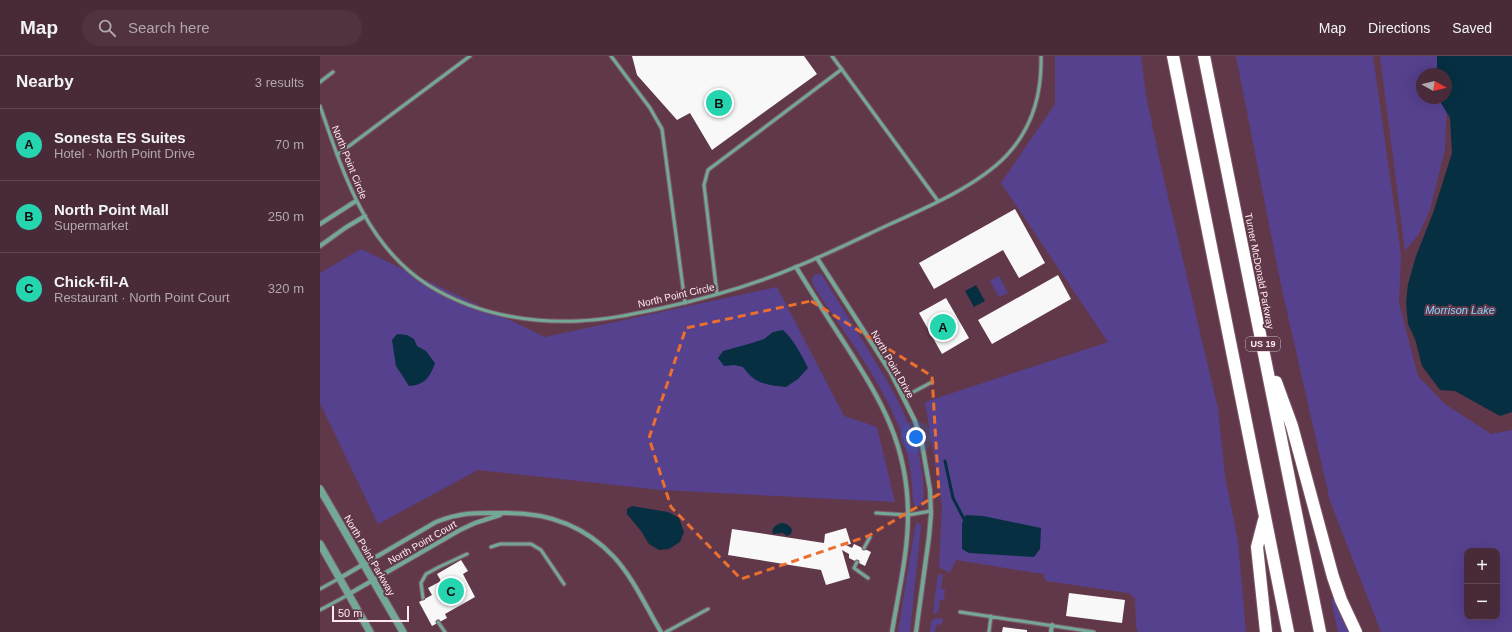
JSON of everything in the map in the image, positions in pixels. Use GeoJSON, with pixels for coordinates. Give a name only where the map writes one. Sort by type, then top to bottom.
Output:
{"type":"FeatureCollection","features":[{"type":"Feature","properties":{"kind":"highway","name":"US 19"},"geometry":{"type":"LineString","coordinates":[[1173,56],[1288,632]]}},
{"type":"Feature","properties":{"kind":"highway","name":"Turner McDonald Parkway"},"geometry":{"type":"LineString","coordinates":[[1204,56],[1320,632]]}},
{"type":"Feature","properties":{"kind":"highway"},"geometry":{"type":"LineString","coordinates":[[1263,348],[1292,426],[1340,600],[1356,632]]}},
{"type":"Feature","properties":{"kind":"highway"},"geometry":{"type":"LineString","coordinates":[[1265,517],[1257,547],[1266,632]]}},
{"type":"Feature","properties":{"kind":"street"},"geometry":{"type":"LineString","coordinates":[[320,224],[356,201]]}},
{"type":"Feature","properties":{"kind":"street"},"geometry":{"type":"LineString","coordinates":[[320,246],[365,216]]}},
{"type":"Feature","properties":{"kind":"street","name":"North Point Drive"},"geometry":{"type":"LineString","coordinates":[[817,258],[891,373],[915,421],[922,444],[927,467],[931,511],[929,537],[916,632]]}},
{"type":"Feature","properties":{"kind":"street"},"geometry":{"type":"LineString","coordinates":[[796,267],[871,385],[883,407],[900,450],[905,471],[908,515],[906,544],[892,632]]}},
{"type":"Feature","properties":{"kind":"street","name":"North Point Parkway"},"geometry":{"type":"LineString","coordinates":[[320,489],[403,632]]}},
{"type":"Feature","properties":{"kind":"street","name":"North Point Court"},"geometry":{"type":"LineString","coordinates":[[340,578],[436,522],[453,516],[469,513],[525,513],[558,521],[587,535],[600,544],[614,557],[626,573],[661,632]]}},
{"type":"Feature","properties":{"kind":"street","name":"North Point Court"},"geometry":{"type":"LineString","coordinates":[[349,594],[460,530],[491,517],[506,514]]}},
{"type":"Feature","properties":{"kind":"street"},"geometry":{"type":"LineString","coordinates":[[320,544],[370,632]]}},
{"type":"Feature","properties":{"kind":"street"},"geometry":{"type":"LineString","coordinates":[[1051,632],[1052,625]]}},
{"type":"Feature","properties":{"kind":"lane"},"geometry":{"type":"LineString","coordinates":[[337,155],[470,56]]}},
{"type":"Feature","properties":{"kind":"lane"},"geometry":{"type":"LineString","coordinates":[[611,56],[650,108],[662,129],[685,303]]}},
{"type":"Feature","properties":{"kind":"lane"},"geometry":{"type":"LineString","coordinates":[[832,56],[938,201]]}},
{"type":"Feature","properties":{"kind":"lane","name":"North Point Circle"},"geometry":{"type":"LineString","coordinates":[[320,106],[337,155],[356,201],[375,233],[399,260],[426,283],[466,304],[494,314],[535,320],[578,321],[606,319],[685,303],[717,294],[796,267],[960,190],[1005,158],[1020,138],[1033,112],[1038,97],[1041,84],[1041,56]]}},
{"type":"Feature","properties":{"kind":"lane"},"geometry":{"type":"LineString","coordinates":[[717,294],[704,184],[708,170],[842,69]]}},
{"type":"Feature","properties":{"kind":"lane"},"geometry":{"type":"LineString","coordinates":[[320,82],[333,72]]}},
{"type":"Feature","properties":{"kind":"lane"},"geometry":{"type":"LineString","coordinates":[[904,397],[932,382]]}},
{"type":"Feature","properties":{"kind":"lane"},"geometry":{"type":"LineString","coordinates":[[876,513],[908,515],[931,511]]}},
{"type":"Feature","properties":{"kind":"lane"},"geometry":{"type":"LineString","coordinates":[[864,548],[870,536]]}},
{"type":"Feature","properties":{"kind":"lane"},"geometry":{"type":"LineString","coordinates":[[491,547],[500,544],[531,544],[541,550],[564,584]]}},
{"type":"Feature","properties":{"kind":"lane"},"geometry":{"type":"LineString","coordinates":[[423,598],[421,582],[426,574],[467,554]]}},
{"type":"Feature","properties":{"kind":"lane"},"geometry":{"type":"LineString","coordinates":[[856,562],[854,568],[868,578]]}},
{"type":"Feature","properties":{"kind":"lane"},"geometry":{"type":"LineString","coordinates":[[320,589],[340,578]]}},
{"type":"Feature","properties":{"kind":"lane"},"geometry":{"type":"LineString","coordinates":[[320,610],[349,594]]}},
{"type":"Feature","properties":{"kind":"lane"},"geometry":{"type":"LineString","coordinates":[[666,632],[708,609]]}},
{"type":"Feature","properties":{"kind":"lane"},"geometry":{"type":"LineString","coordinates":[[960,612],[1094,632]]}},
{"type":"Feature","properties":{"kind":"lane"},"geometry":{"type":"LineString","coordinates":[[989,632],[991,616]]}},
{"type":"Feature","properties":{"kind":"lane"},"geometry":{"type":"LineString","coordinates":[[438,622],[445,632]]}},
{"type":"Feature","properties":{"kind":"highlighted area"},"geometry":{"type":"Polygon","coordinates":[[[811,301],[932,376],[939,494],[868,536],[741,579],[671,507],[649,438],[686,328],[811,301]]]}},
{"type":"Feature","properties":{"kind":"shaded area"},"geometry":{"type":"Polygon","coordinates":[[[1055,56],[1141,56],[1146,95],[1159,158],[1218,409],[1225,476],[1238,542],[1246,632],[1138,632],[1136,626],[1135,598],[1128,593],[1046,581],[1043,574],[956,560],[950,573],[939,567],[942,505],[925,402],[1108,342],[1001,183],[1055,104],[1055,56]]]}},
{"type":"Feature","properties":{"kind":"shaded area"},"geometry":{"type":"Polygon","coordinates":[[[1236,56],[1373,56],[1401,255],[1399,303],[1418,376],[1445,404],[1491,434],[1512,430],[1512,632],[1381,632],[1330,501],[1281,285],[1236,56]]]}},
{"type":"Feature","properties":{"kind":"shaded area"},"geometry":{"type":"Polygon","coordinates":[[[1380,56],[1451,56],[1450,68],[1416,68],[1416,104],[1447,104],[1445,149],[1430,210],[1419,234],[1405,251],[1380,56]]]}},
{"type":"Feature","properties":{"kind":"shaded area"},"geometry":{"type":"Polygon","coordinates":[[[361,249],[545,337],[777,287],[844,416],[877,427],[895,502],[661,490],[478,470],[378,524],[320,403],[320,273],[361,249]]]}},
{"type":"Feature","properties":{"kind":"shaded area"},"geometry":{"type":"Polygon","coordinates":[[[814,275],[822,275],[875,361],[907,419],[915,440],[920,461],[923,482],[923,504],[920,506],[915,506],[913,501],[908,456],[904,441],[887,400],[876,380],[813,285],[812,279],[814,275]]]}},
{"type":"Feature","properties":{"kind":"shaded area"},"geometry":{"type":"Polygon","coordinates":[[[999,276],[1008,293],[999,297],[990,281],[999,276]]]}},
{"type":"Feature","properties":{"kind":"shaded area"},"geometry":{"type":"Polygon","coordinates":[[[917,522],[921,526],[910,632],[898,632],[915,527],[917,522]]]}},
{"type":"Feature","properties":{"kind":"shaded area"},"geometry":{"type":"Polygon","coordinates":[[[938,574],[943,575],[941,589],[945,589],[944,600],[940,600],[938,612],[935,614],[933,612],[938,574]]]}},
{"type":"Feature","properties":{"kind":"shaded area"},"geometry":{"type":"Polygon","coordinates":[[[1335,598],[1342,619],[1349,632],[1338,632],[1331,599],[1335,598]]]}},
{"type":"Feature","properties":{"kind":"shaded area"},"geometry":{"type":"Polygon","coordinates":[[[937,618],[943,619],[942,624],[936,625],[935,632],[930,632],[931,621],[937,618]]]}},
{"type":"Feature","properties":{"kind":"water","name":"Morrison Lake"},"geometry":{"type":"Polygon","coordinates":[[[1437,56],[1512,56],[1512,412],[1500,416],[1455,391],[1440,390],[1422,366],[1415,339],[1408,324],[1406,303],[1408,284],[1416,256],[1433,213],[1452,153],[1450,118],[1442,104],[1452,104],[1452,68],[1437,68],[1437,56]]]}},
{"type":"Feature","properties":{"kind":"water"},"geometry":{"type":"Polygon","coordinates":[[[976,285],[985,301],[974,307],[965,291],[976,285]]]}},
{"type":"Feature","properties":{"kind":"water"},"geometry":{"type":"Polygon","coordinates":[[[783,330],[800,352],[808,368],[798,379],[786,387],[762,383],[747,373],[743,367],[734,365],[724,366],[718,358],[723,351],[764,339],[773,332],[783,330]]]}},
{"type":"Feature","properties":{"kind":"water"},"geometry":{"type":"Polygon","coordinates":[[[397,334],[407,335],[414,339],[417,346],[426,351],[435,363],[429,376],[419,384],[409,386],[396,366],[392,340],[397,334]]]}},
{"type":"Feature","properties":{"kind":"water"},"geometry":{"type":"Polygon","coordinates":[[[632,506],[668,512],[679,518],[684,532],[680,542],[669,549],[659,550],[649,544],[641,531],[627,514],[627,509],[632,506]]]}},
{"type":"Feature","properties":{"kind":"water"},"geometry":{"type":"Polygon","coordinates":[[[966,515],[983,516],[1041,528],[1040,549],[1034,557],[969,553],[962,549],[962,523],[966,515]]]}},
{"type":"Feature","properties":{"kind":"water"},"geometry":{"type":"Polygon","coordinates":[[[781,523],[789,525],[792,529],[791,534],[787,536],[783,533],[773,534],[773,528],[781,523]]]}},
{"type":"Feature","properties":{"kind":"building"},"geometry":{"type":"Polygon","coordinates":[[[632,56],[804,56],[817,74],[712,150],[690,113],[677,120],[637,75],[632,56]]]}},
{"type":"Feature","properties":{"kind":"building"},"geometry":{"type":"Polygon","coordinates":[[[1015,209],[1045,263],[1019,278],[1003,250],[934,289],[919,263],[1015,209]]]}},
{"type":"Feature","properties":{"kind":"building"},"geometry":{"type":"Polygon","coordinates":[[[1058,275],[1071,299],[992,344],[978,320],[1058,275]]]}},
{"type":"Feature","properties":{"kind":"building"},"geometry":{"type":"Polygon","coordinates":[[[946,298],[969,338],[942,354],[919,313],[946,298]]]}},
{"type":"Feature","properties":{"kind":"building"},"geometry":{"type":"Polygon","coordinates":[[[846,528],[851,544],[846,545],[852,548],[854,544],[871,552],[865,566],[849,558],[849,554],[842,550],[850,578],[826,585],[821,570],[728,555],[732,529],[824,543],[825,534],[846,528]]]}},
{"type":"Feature","properties":{"kind":"building"},"geometry":{"type":"Polygon","coordinates":[[[461,560],[468,571],[463,574],[475,597],[445,614],[447,618],[432,626],[419,602],[432,595],[428,588],[441,581],[437,574],[461,560]]]}},
{"type":"Feature","properties":{"kind":"building"},"geometry":{"type":"Polygon","coordinates":[[[1069,593],[1125,600],[1122,623],[1066,616],[1069,593]]]}},
{"type":"Feature","properties":{"kind":"building"},"geometry":{"type":"Polygon","coordinates":[[[1003,627],[1027,630],[1027,632],[1002,632],[1003,627]]]}},
{"type":"Feature","properties":{"kind":"waterway"},"geometry":{"type":"LineString","coordinates":[[945,461],[953,498],[964,519]]}},
{"type":"Feature","properties":{"kind":"place","name":"North Point Mall"},"geometry":{"type":"Point","coordinates":[719,103]}},
{"type":"Feature","properties":{"kind":"place","name":"Sonesta ES Suites"},"geometry":{"type":"Point","coordinates":[943,327]}},
{"type":"Feature","properties":{"kind":"place","name":"Chick-fil-A"},"geometry":{"type":"Point","coordinates":[451,591]}}]}
